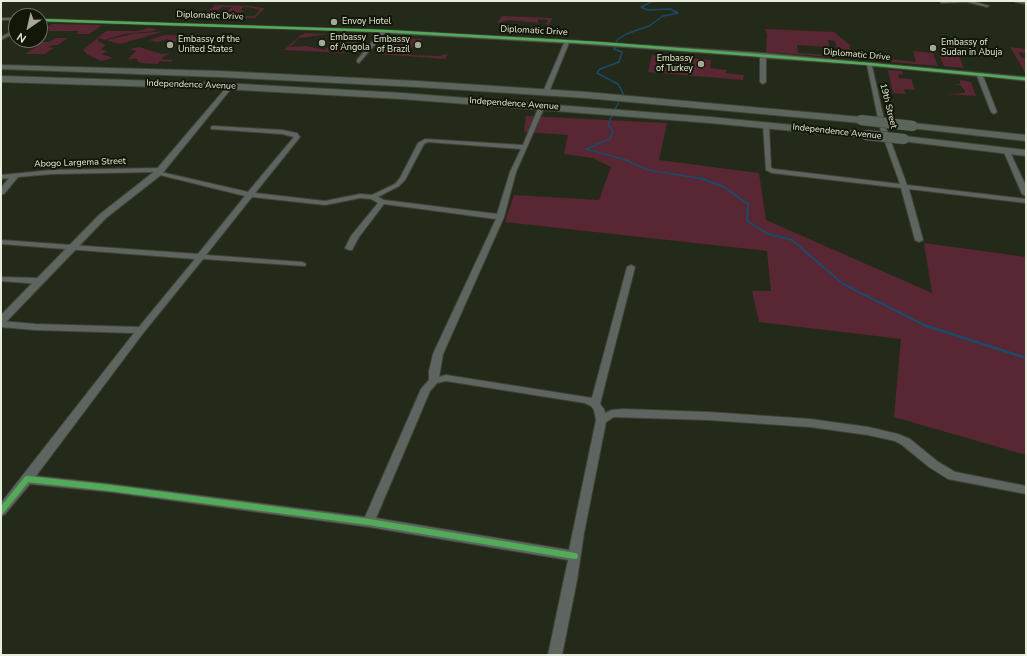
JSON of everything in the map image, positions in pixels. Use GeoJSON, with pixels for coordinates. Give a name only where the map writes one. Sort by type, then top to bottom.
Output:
{"type":"FeatureCollection","features":[{"type":"Feature","properties":{"kind":"main road","name":"Independence Avenue"},"geometry":{"type":"LineString","coordinates":[[1,68],[227,75],[546,92],[861,120],[1026,138]]}},
{"type":"Feature","properties":{"kind":"main road","name":"Independence Avenue"},"geometry":{"type":"LineString","coordinates":[[1,79],[244,87],[542,106],[766,125],[1026,152]]}},
{"type":"Feature","properties":{"kind":"street"},"geometry":{"type":"LineString","coordinates":[[940,2],[967,1],[987,6]]}},
{"type":"Feature","properties":{"kind":"street"},"geometry":{"type":"LineString","coordinates":[[1017,1],[1026,3]]}},
{"type":"Feature","properties":{"kind":"street"},"geometry":{"type":"LineString","coordinates":[[940,2],[948,6]]}},
{"type":"Feature","properties":{"kind":"street","name":"Diplomatic Drive"},"geometry":{"type":"LineString","coordinates":[[48,20],[384,31],[599,42],[869,64],[1026,79]]}},
{"type":"Feature","properties":{"kind":"street"},"geometry":{"type":"LineString","coordinates":[[360,61],[384,31]]}},
{"type":"Feature","properties":{"kind":"street"},"geometry":{"type":"LineString","coordinates":[[546,92],[567,41]]}},
{"type":"Feature","properties":{"kind":"street"},"geometry":{"type":"LineString","coordinates":[[763,56],[763,82]]}},
{"type":"Feature","properties":{"kind":"street","name":"19th Street"},"geometry":{"type":"LineString","coordinates":[[869,64],[883,128],[893,152],[904,186],[919,240]]}},
{"type":"Feature","properties":{"kind":"street"},"geometry":{"type":"LineString","coordinates":[[979,74],[994,112]]}},
{"type":"Feature","properties":{"kind":"street"},"geometry":{"type":"LineString","coordinates":[[1,322],[72,247],[115,206],[159,172],[227,90]]}},
{"type":"Feature","properties":{"kind":"street"},"geometry":{"type":"LineString","coordinates":[[434,381],[434,371],[438,354],[500,217],[513,172],[542,106]]}},
{"type":"Feature","properties":{"kind":"street"},"geometry":{"type":"LineString","coordinates":[[766,125],[768,169],[772,171],[1026,201]]}},
{"type":"Feature","properties":{"kind":"street"},"geometry":{"type":"LineString","coordinates":[[1,511],[140,330],[297,136],[282,132],[213,128]]}},
{"type":"Feature","properties":{"kind":"street"},"geometry":{"type":"LineString","coordinates":[[373,197],[397,185],[403,179],[421,143],[426,140],[524,147]]}},
{"type":"Feature","properties":{"kind":"street"},"geometry":{"type":"LineString","coordinates":[[1006,150],[1026,194]]}},
{"type":"Feature","properties":{"kind":"street","name":"Abogo Largema Street"},"geometry":{"type":"LineString","coordinates":[[1,177],[52,172],[159,172],[250,195],[325,203],[360,196],[373,197]]}},
{"type":"Feature","properties":{"kind":"street"},"geometry":{"type":"LineString","coordinates":[[1,192],[16,175]]}},
{"type":"Feature","properties":{"kind":"street"},"geometry":{"type":"LineString","coordinates":[[373,197],[382,202],[500,217]]}},
{"type":"Feature","properties":{"kind":"street"},"geometry":{"type":"LineString","coordinates":[[349,248],[355,236],[382,202]]}},
{"type":"Feature","properties":{"kind":"street"},"geometry":{"type":"LineString","coordinates":[[1,242],[302,264]]}},
{"type":"Feature","properties":{"kind":"street"},"geometry":{"type":"LineString","coordinates":[[595,404],[631,267]]}},
{"type":"Feature","properties":{"kind":"street"},"geometry":{"type":"LineString","coordinates":[[1,279],[39,281]]}},
{"type":"Feature","properties":{"kind":"street"},"geometry":{"type":"LineString","coordinates":[[1,322],[35,327],[140,330]]}},
{"type":"Feature","properties":{"kind":"street"},"geometry":{"type":"LineString","coordinates":[[369,522],[426,389],[434,381],[446,378],[587,400],[595,404],[599,408],[601,420],[555,655]]}},
{"type":"Feature","properties":{"kind":"street"},"geometry":{"type":"LineString","coordinates":[[601,420],[618,413],[708,416],[810,424],[868,431],[898,438],[906,442],[933,464],[952,476],[1026,490]]}},
{"type":"Feature","properties":{"kind":"street"},"geometry":{"type":"LineString","coordinates":[[27,478],[369,522],[575,556]]}},
{"type":"Feature","properties":{"kind":"shaded area"},"geometry":{"type":"Polygon","coordinates":[[[215,5],[265,8],[255,18],[213,17],[254,16],[260,10],[248,7],[243,7],[240,10],[244,10],[238,15],[222,15],[232,7],[222,7],[209,17],[202,17],[215,5]]]}},
{"type":"Feature","properties":{"kind":"shaded area"},"geometry":{"type":"Polygon","coordinates":[[[502,16],[552,18],[545,34],[543,34],[547,24],[542,23],[547,23],[548,20],[538,19],[538,23],[509,20],[497,23],[502,16]]]}},
{"type":"Feature","properties":{"kind":"shaded area"},"geometry":{"type":"Polygon","coordinates":[[[52,24],[102,25],[89,34],[76,34],[79,31],[48,31],[50,29],[48,29],[48,26],[52,24]]]}},
{"type":"Feature","properties":{"kind":"shaded area"},"geometry":{"type":"Polygon","coordinates":[[[149,28],[157,29],[154,31],[125,34],[104,40],[99,38],[97,41],[106,45],[101,49],[108,51],[101,54],[113,58],[101,61],[88,55],[83,50],[106,31],[138,31],[149,28]]]}},
{"type":"Feature","properties":{"kind":"shaded area"},"geometry":{"type":"Polygon","coordinates":[[[765,29],[834,32],[850,45],[851,58],[839,57],[835,41],[828,40],[829,47],[797,45],[798,53],[830,55],[831,57],[766,52],[767,35],[765,29]]]}},
{"type":"Feature","properties":{"kind":"shaded area"},"geometry":{"type":"Polygon","coordinates":[[[165,31],[120,44],[106,40],[133,34],[165,31]]]}},
{"type":"Feature","properties":{"kind":"shaded area"},"geometry":{"type":"Polygon","coordinates":[[[306,33],[328,34],[299,38],[290,47],[306,46],[325,50],[335,40],[331,39],[335,39],[339,35],[353,34],[362,38],[345,53],[284,50],[301,35],[306,33]]]}},
{"type":"Feature","properties":{"kind":"shaded area"},"geometry":{"type":"Polygon","coordinates":[[[165,35],[197,36],[194,37],[206,41],[212,40],[204,43],[186,38],[175,42],[167,39],[157,42],[149,40],[165,35]]]}},
{"type":"Feature","properties":{"kind":"shaded area"},"geometry":{"type":"Polygon","coordinates":[[[56,38],[68,38],[58,45],[48,47],[49,42],[56,38]]]}},
{"type":"Feature","properties":{"kind":"shaded area"},"geometry":{"type":"Polygon","coordinates":[[[396,38],[422,39],[416,47],[405,47],[400,49],[412,51],[410,55],[438,56],[448,54],[445,59],[376,54],[385,42],[396,38]]]}},
{"type":"Feature","properties":{"kind":"shaded area"},"geometry":{"type":"Polygon","coordinates":[[[952,39],[964,68],[944,66],[939,54],[941,54],[940,51],[946,51],[945,49],[950,48],[941,46],[938,41],[952,39]]]}},
{"type":"Feature","properties":{"kind":"shaded area"},"geometry":{"type":"Polygon","coordinates":[[[139,47],[162,54],[172,53],[161,59],[173,60],[171,62],[160,61],[158,64],[141,63],[137,61],[138,59],[128,59],[136,51],[130,49],[139,47]]]}},
{"type":"Feature","properties":{"kind":"shaded area"},"geometry":{"type":"Polygon","coordinates":[[[1010,47],[1026,49],[1026,53],[1018,52],[1022,58],[1026,58],[1026,74],[1010,47]]]}},
{"type":"Feature","properties":{"kind":"shaded area"},"geometry":{"type":"Polygon","coordinates":[[[34,48],[54,48],[44,54],[25,54],[34,48]]]}},
{"type":"Feature","properties":{"kind":"shaded area"},"geometry":{"type":"Polygon","coordinates":[[[913,51],[933,53],[938,66],[891,62],[890,59],[916,62],[913,51]]]}},
{"type":"Feature","properties":{"kind":"shaded area"},"geometry":{"type":"Polygon","coordinates":[[[652,55],[711,60],[710,68],[726,70],[726,73],[744,75],[743,80],[648,72],[652,55]],[[659,56],[656,71],[663,71],[666,61],[670,62],[670,68],[678,67],[677,62],[679,60],[677,58],[665,59],[665,57],[659,56]]]}},
{"type":"Feature","properties":{"kind":"shaded area"},"geometry":{"type":"Polygon","coordinates":[[[888,70],[902,71],[903,75],[898,74],[899,78],[911,79],[915,90],[904,89],[906,94],[893,93],[888,70]]]}},
{"type":"Feature","properties":{"kind":"shaded area"},"geometry":{"type":"Polygon","coordinates":[[[960,80],[971,82],[976,96],[946,94],[965,93],[960,85],[953,85],[960,84],[960,80]]]}},
{"type":"Feature","properties":{"kind":"shaded area"},"geometry":{"type":"Polygon","coordinates":[[[526,116],[667,123],[659,160],[759,173],[766,220],[932,293],[924,243],[1026,257],[1026,455],[894,417],[901,339],[759,322],[752,291],[771,291],[767,251],[505,222],[514,195],[599,200],[611,167],[593,158],[564,154],[568,135],[524,132],[526,116]]]}},
{"type":"Feature","properties":{"kind":"waterway"},"geometry":{"type":"LineString","coordinates":[[653,1],[641,7],[648,10],[670,9],[678,13],[663,16],[649,26],[626,34],[617,40],[614,49],[622,52],[619,62],[600,69],[597,73],[618,84],[623,93],[608,124],[613,132],[610,139],[586,149],[626,160],[648,170],[702,179]]}},
{"type":"Feature","properties":{"kind":"waterway"},"geometry":{"type":"LineString","coordinates":[[702,179],[724,187],[748,204],[747,221],[768,234],[792,240],[843,284],[881,303]]}},
{"type":"Feature","properties":{"kind":"waterway"},"geometry":{"type":"LineString","coordinates":[[881,303],[924,325],[1026,358]]}},
{"type":"Feature","properties":{"kind":"cycle path"},"geometry":{"type":"LineString","coordinates":[[48,20],[384,31],[599,43],[869,64],[1026,79]]}},
{"type":"Feature","properties":{"kind":"cycle path"},"geometry":{"type":"LineString","coordinates":[[1,511],[27,479],[110,488],[369,522],[575,556]]}},
{"type":"Feature","properties":{"kind":"place","name":"Envoy Hotel"},"geometry":{"type":"Point","coordinates":[334,22]}},
{"type":"Feature","properties":{"kind":"place","name":"Embassy of Angola"},"geometry":{"type":"Point","coordinates":[322,43]}},
{"type":"Feature","properties":{"kind":"place","name":"Embassy of the United States"},"geometry":{"type":"Point","coordinates":[170,45]}},
{"type":"Feature","properties":{"kind":"place","name":"Embassy of Brazil"},"geometry":{"type":"Point","coordinates":[418,45]}},
{"type":"Feature","properties":{"kind":"place","name":"Embassy of Sudan in Abuja"},"geometry":{"type":"Point","coordinates":[933,48]}},
{"type":"Feature","properties":{"kind":"place","name":"Embassy of Turkey"},"geometry":{"type":"Point","coordinates":[701,64]}}]}
